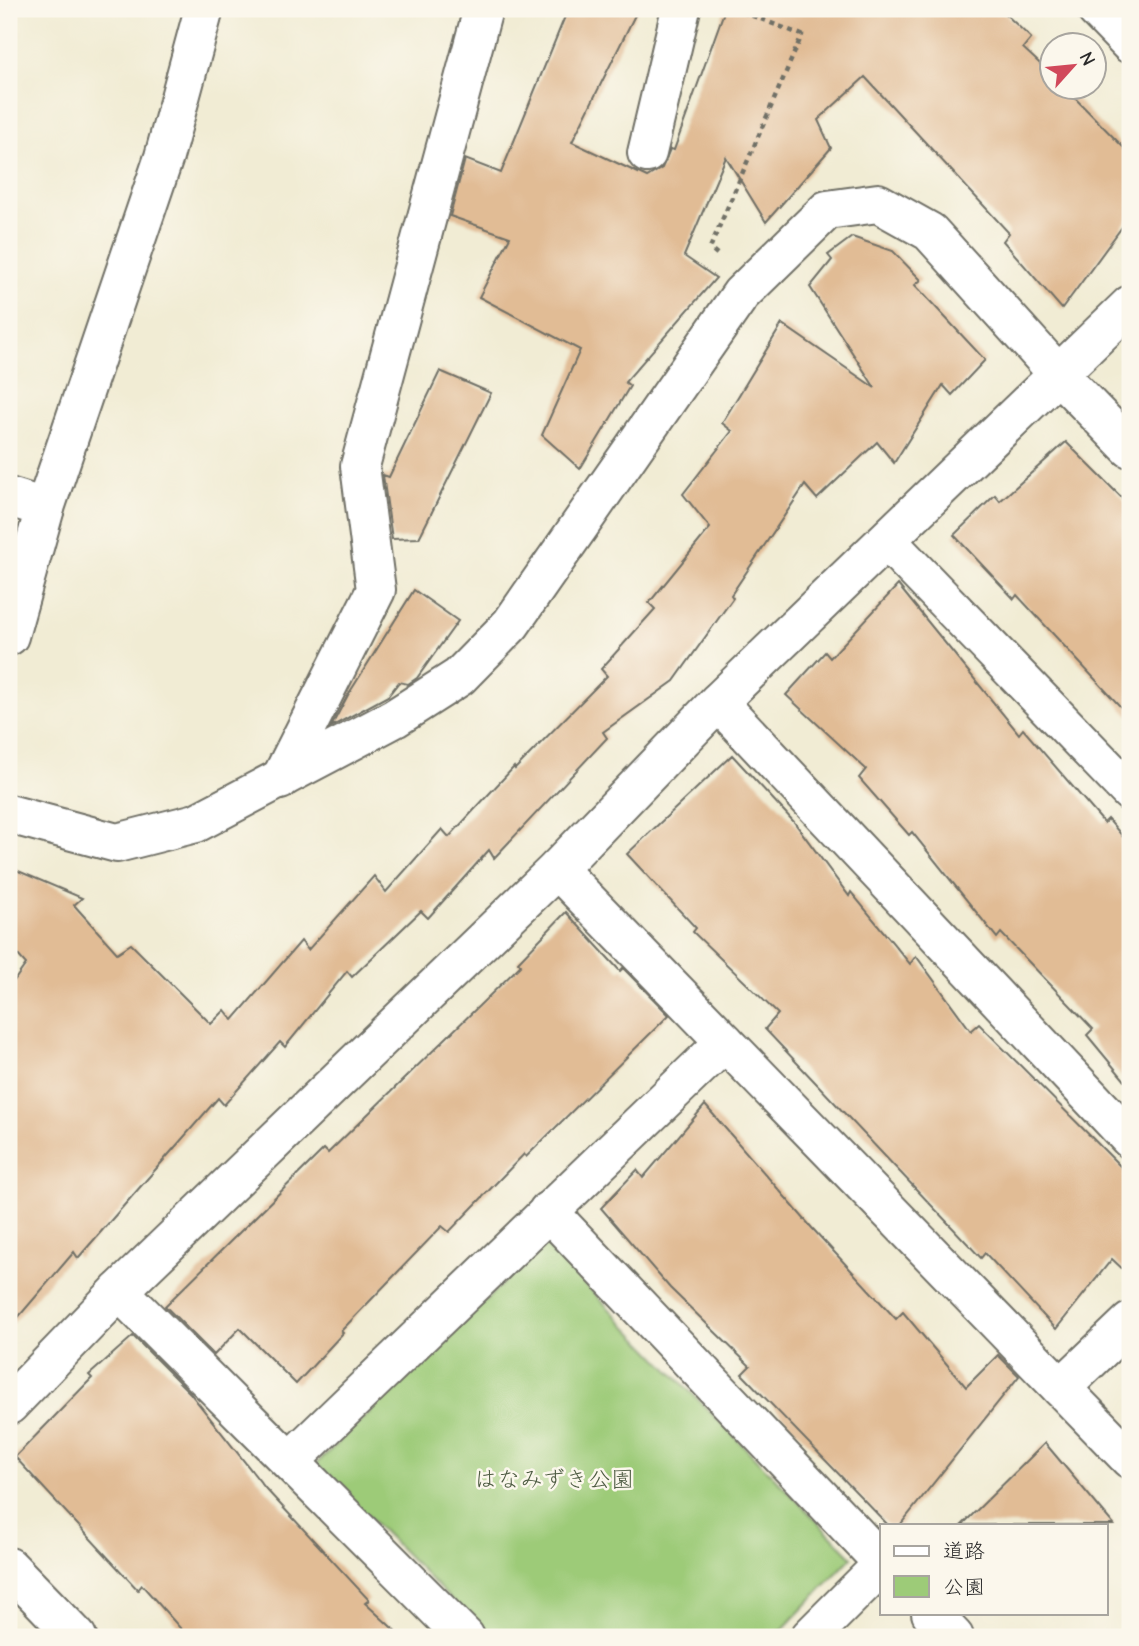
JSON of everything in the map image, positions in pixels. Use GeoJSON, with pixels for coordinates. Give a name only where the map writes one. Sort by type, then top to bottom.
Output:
{"type":"FeatureCollection","features":[{"type":"Feature","properties":{"kind":"street"},"geometry":{"type":"LineString","coordinates":[[9,636],[45,508],[164,157],[204,9]]}},
{"type":"Feature","properties":{"kind":"street"},"geometry":{"type":"LineString","coordinates":[[280,780],[376,590],[360,466],[483,9]]}},
{"type":"Feature","properties":{"kind":"street"},"geometry":{"type":"LineString","coordinates":[[647,153],[681,9]]}},
{"type":"Feature","properties":{"kind":"street"},"geometry":{"type":"LineString","coordinates":[[1096,9],[1130,44]]}},
{"type":"Feature","properties":{"kind":"street"},"geometry":{"type":"LineString","coordinates":[[9,814],[117,843],[196,823],[395,718],[459,677],[511,624],[741,294],[827,211],[878,203],[930,232],[1059,375],[1130,448]]}},
{"type":"Feature","properties":{"kind":"street"},"geometry":{"type":"LineString","coordinates":[[9,1405],[119,1291],[557,869],[718,702],[888,542],[1130,305]]}},
{"type":"Feature","properties":{"kind":"street"},"geometry":{"type":"LineString","coordinates":[[9,497],[45,508]]}},
{"type":"Feature","properties":{"kind":"street"},"geometry":{"type":"LineString","coordinates":[[888,542],[1130,792]]}},
{"type":"Feature","properties":{"kind":"street"},"geometry":{"type":"LineString","coordinates":[[718,702],[1130,1139]]}},
{"type":"Feature","properties":{"kind":"street"},"geometry":{"type":"LineString","coordinates":[[557,869],[1130,1459]]}},
{"type":"Feature","properties":{"kind":"street"},"geometry":{"type":"LineString","coordinates":[[290,1461],[724,1042]]}},
{"type":"Feature","properties":{"kind":"street"},"geometry":{"type":"LineString","coordinates":[[548,1211],[880,1561]]}},
{"type":"Feature","properties":{"kind":"street"},"geometry":{"type":"LineString","coordinates":[[119,1291],[465,1637]]}},
{"type":"Feature","properties":{"kind":"street"},"geometry":{"type":"LineString","coordinates":[[1061,1388],[1130,1322]]}},
{"type":"Feature","properties":{"kind":"street"},"geometry":{"type":"LineString","coordinates":[[810,1637],[880,1565]]}},
{"type":"Feature","properties":{"kind":"street"},"geometry":{"type":"LineString","coordinates":[[9,1567],[77,1637]]}},
{"type":"Feature","properties":{"kind":"street"},"geometry":{"type":"LineString","coordinates":[[932,1614],[954,1637]]}},
{"type":"Feature","properties":{"kind":"path"},"geometry":{"type":"LineString","coordinates":[[735,9],[802,35],[710,248],[753,283]]}},
{"type":"Feature","properties":{"kind":"green space","name":"はなみずき公園"},"geometry":{"type":"Polygon","coordinates":[[[545,1243],[852,1557],[775,1637],[488,1637],[316,1464],[545,1243]]]}},
{"type":"Feature","properties":{"kind":"building"},"geometry":{"type":"Polygon","coordinates":[[[568,9],[638,9],[572,142],[647,177],[662,168],[670,149],[674,150],[725,9],[1000,9],[1031,38],[1023,48],[1038,62],[1038,102],[1079,102],[1130,154],[1130,216],[1062,309],[1003,241],[1009,233],[865,77],[818,120],[831,148],[766,222],[726,157],[684,256],[716,278],[625,382],[630,386],[580,469],[542,435],[580,350],[479,297],[510,237],[450,216],[465,159],[501,173],[568,9]]]}},
{"type":"Feature","properties":{"kind":"building"},"geometry":{"type":"Polygon","coordinates":[[[852,237],[893,251],[921,280],[915,285],[985,360],[952,395],[943,385],[894,463],[877,442],[817,499],[805,485],[731,595],[733,598],[674,681],[603,732],[607,738],[494,858],[489,850],[428,918],[421,911],[352,977],[347,971],[285,1047],[280,1042],[224,1105],[218,1098],[78,1258],[74,1252],[9,1328],[9,988],[26,964],[9,945],[9,867],[82,898],[74,905],[117,953],[131,944],[211,1024],[225,1010],[233,1020],[301,941],[308,950],[374,876],[386,892],[442,829],[449,837],[514,767],[515,769],[607,676],[601,669],[655,609],[649,603],[710,528],[683,494],[732,431],[722,423],[782,324],[875,388],[810,287],[832,260],[828,255],[852,237]]]}},
{"type":"Feature","properties":{"kind":"building"},"geometry":{"type":"Polygon","coordinates":[[[440,371],[491,393],[419,538],[392,539],[383,475],[389,477],[440,371]]]}},
{"type":"Feature","properties":{"kind":"building"},"geometry":{"type":"Polygon","coordinates":[[[1066,442],[1130,506],[1130,717],[1017,595],[1014,599],[954,535],[995,495],[1000,501],[1066,442]]]}},
{"type":"Feature","properties":{"kind":"building"},"geometry":{"type":"Polygon","coordinates":[[[898,585],[1019,734],[1023,729],[1104,823],[1108,819],[1130,845],[1130,1087],[1087,1035],[1093,1029],[1001,933],[997,938],[912,832],[909,835],[859,778],[866,769],[786,695],[825,652],[830,658],[898,585]]]}},
{"type":"Feature","properties":{"kind":"building"},"geometry":{"type":"Polygon","coordinates":[[[414,590],[458,621],[417,678],[408,684],[399,682],[388,696],[331,727],[348,695],[414,590]]]}},
{"type":"Feature","properties":{"kind":"building"},"geometry":{"type":"Polygon","coordinates":[[[732,755],[794,822],[849,896],[851,892],[910,964],[916,956],[971,1031],[979,1024],[1130,1176],[1130,1276],[1112,1259],[1056,1329],[985,1253],[981,1258],[765,1029],[778,1014],[693,932],[696,928],[627,854],[732,755]]]}},
{"type":"Feature","properties":{"kind":"building"},"geometry":{"type":"Polygon","coordinates":[[[566,912],[620,971],[623,968],[669,1015],[526,1157],[524,1154],[449,1232],[442,1226],[341,1331],[343,1333],[296,1384],[240,1328],[214,1355],[165,1306],[324,1149],[328,1153],[521,965],[518,962],[566,912]]]}},
{"type":"Feature","properties":{"kind":"building"},"geometry":{"type":"Polygon","coordinates":[[[705,1105],[896,1319],[903,1312],[966,1387],[998,1355],[1019,1376],[901,1524],[887,1524],[742,1374],[750,1366],[670,1288],[601,1208],[637,1170],[643,1178],[705,1105]]]}},
{"type":"Feature","properties":{"kind":"building"},"geometry":{"type":"Polygon","coordinates":[[[133,1336],[190,1393],[266,1489],[369,1600],[365,1603],[402,1637],[188,1637],[142,1585],[138,1590],[15,1457],[92,1378],[89,1375],[133,1336]]]}},
{"type":"Feature","properties":{"kind":"building"},"geometry":{"type":"Polygon","coordinates":[[[1045,1443],[1114,1525],[1108,1524],[963,1524],[1045,1443]]]}}]}
